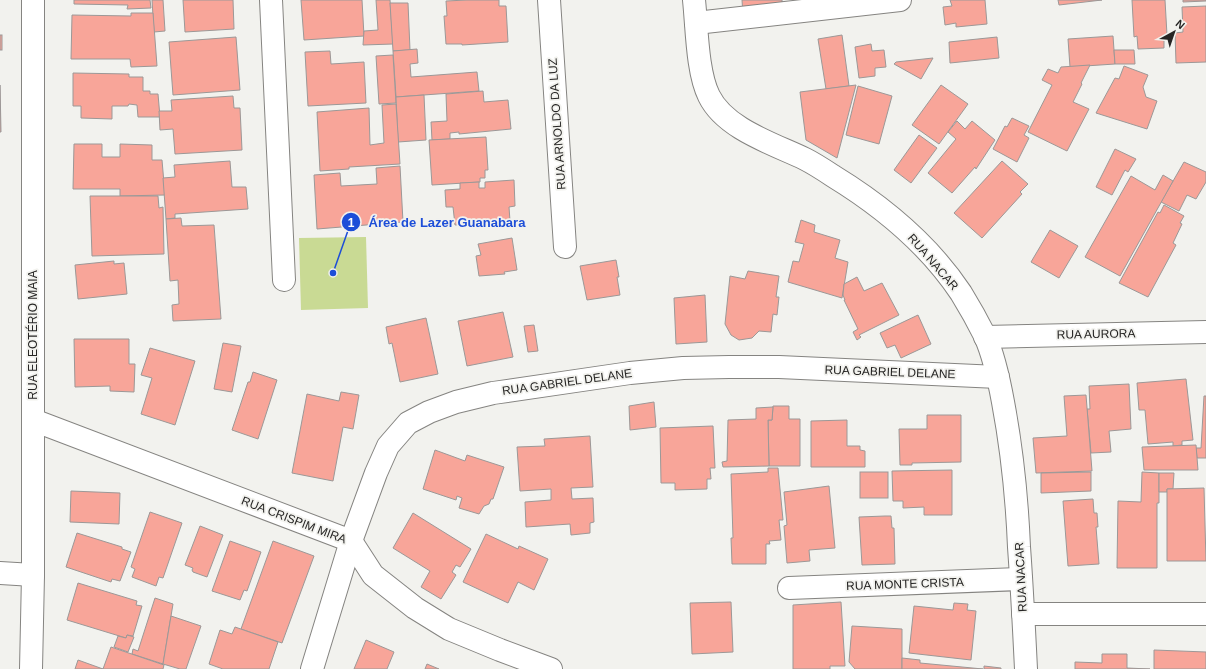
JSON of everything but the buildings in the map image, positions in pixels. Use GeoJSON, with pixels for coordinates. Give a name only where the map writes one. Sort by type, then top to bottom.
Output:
{"type":"FeatureCollection","features":[{"type":"Feature","properties":{"kind":"street","name":"RUA ELEOTÉRIO MAIA"},"geometry":{"type":"LineString","coordinates":[[31,669],[33,575],[33,0]]}},
{"type":"Feature","properties":{"kind":"street"},"geometry":{"type":"LineString","coordinates":[[271,0],[284,280]]}},
{"type":"Feature","properties":{"kind":"street","name":"RUA ARNOLDO DA LUZ"},"geometry":{"type":"LineString","coordinates":[[549,0],[564,248]]}},
{"type":"Feature","properties":{"kind":"street","name":"RUA NACAR"},"geometry":{"type":"LineString","coordinates":[[694,0],[701,74],[709,96],[722,114],[739,127],[807,160],[832,175],[864,195],[890,216],[942,269],[961,294],[985,337],[998,376],[1010,438],[1017,510],[1026,669]]}},
{"type":"Feature","properties":{"kind":"street"},"geometry":{"type":"LineString","coordinates":[[696,23],[900,0]]}},
{"type":"Feature","properties":{"kind":"street","name":"RUA AURORA"},"geometry":{"type":"LineString","coordinates":[[985,337],[1206,332]]}},
{"type":"Feature","properties":{"kind":"street","name":"RUA GABRIEL DELANE"},"geometry":{"type":"LineString","coordinates":[[312,669],[351,541],[376,473],[388,446],[408,423],[430,412],[456,402],[501,392],[630,373],[683,368],[779,367],[998,376]]}},
{"type":"Feature","properties":{"kind":"street","name":"RUA CRISPIM MIRA"},"geometry":{"type":"LineString","coordinates":[[33,420],[351,541],[373,575],[415,608],[449,629],[551,669]]}},
{"type":"Feature","properties":{"kind":"street"},"geometry":{"type":"LineString","coordinates":[[0,573],[33,575]]}},
{"type":"Feature","properties":{"kind":"street","name":"RUA MONTE CRISTA"},"geometry":{"type":"LineString","coordinates":[[789,588],[1021,579]]}},
{"type":"Feature","properties":{"kind":"street"},"geometry":{"type":"LineString","coordinates":[[1023,614],[1206,614]]}},
{"type":"Feature","properties":{"kind":"green space"},"geometry":{"type":"Polygon","coordinates":[[[366,237],[368,308],[301,310],[299,238],[366,237]]]}},
{"type":"Feature","properties":{"kind":"place","name":"Área de Lazer Guanabara"},"geometry":{"type":"Point","coordinates":[333,273]}}]}
